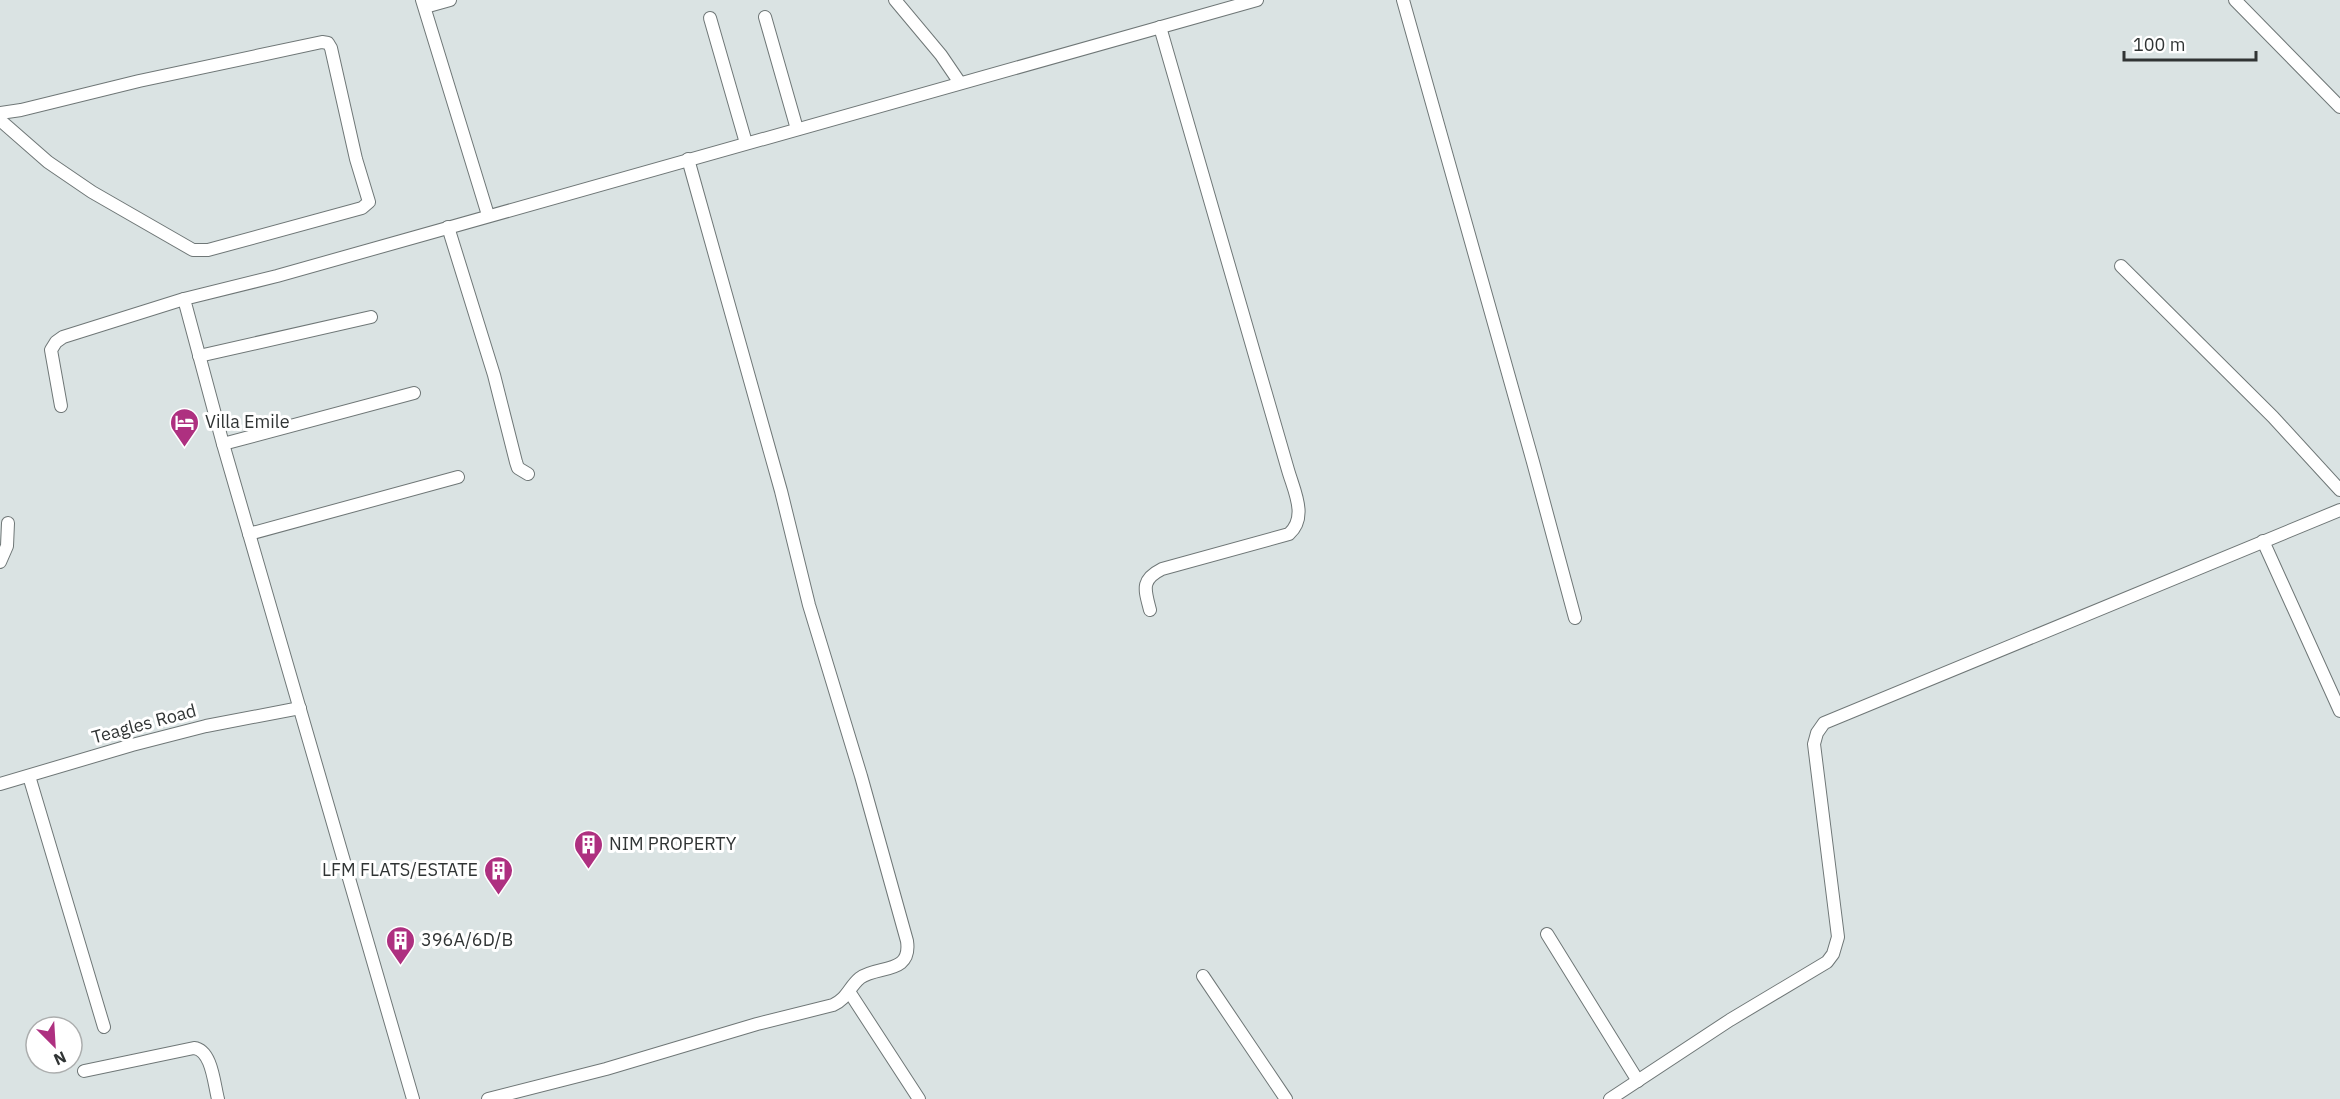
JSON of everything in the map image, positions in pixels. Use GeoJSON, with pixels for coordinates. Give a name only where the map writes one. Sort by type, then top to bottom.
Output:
{"type":"FeatureCollection","features":[{"type":"Feature","properties":{"kind":"street"},"geometry":{"type":"LineString","coordinates":[[450,0],[423,4],[488,215]]}},
{"type":"Feature","properties":{"kind":"street"},"geometry":{"type":"LineString","coordinates":[[894,0],[941,55],[960,83]]}},
{"type":"Feature","properties":{"kind":"street"},"geometry":{"type":"LineString","coordinates":[[61,406],[51,350],[63,337],[184,299],[288,273],[1257,0]]}},
{"type":"Feature","properties":{"kind":"street"},"geometry":{"type":"LineString","coordinates":[[1403,0],[1575,618]]}},
{"type":"Feature","properties":{"kind":"street"},"geometry":{"type":"LineString","coordinates":[[2235,0],[2340,106]]}},
{"type":"Feature","properties":{"kind":"street"},"geometry":{"type":"LineString","coordinates":[[765,17],[797,129]]}},
{"type":"Feature","properties":{"kind":"street"},"geometry":{"type":"LineString","coordinates":[[710,18],[746,143]]}},
{"type":"Feature","properties":{"kind":"street"},"geometry":{"type":"LineString","coordinates":[[1150,610],[1145,591],[1146,582],[1153,574],[1162,569],[1289,534],[1297,527],[1299,520],[1299,510],[1288,470],[1160,27]]}},
{"type":"Feature","properties":{"kind":"street"},"geometry":{"type":"LineString","coordinates":[[0,113],[139,81],[322,42],[328,43],[369,202],[362,208],[208,250],[193,250],[92,192],[48,162],[0,120]]}},
{"type":"Feature","properties":{"kind":"street"},"geometry":{"type":"LineString","coordinates":[[488,1099],[606,1069],[757,1024],[833,1005],[841,1002],[850,993],[860,978],[889,969],[904,960],[908,946],[861,776],[809,605],[782,491],[688,159]]}},
{"type":"Feature","properties":{"kind":"street"},"geometry":{"type":"LineString","coordinates":[[448,227],[494,375],[516,462],[518,468],[528,474]]}},
{"type":"Feature","properties":{"kind":"street"},"geometry":{"type":"LineString","coordinates":[[2121,266],[2273,417],[2340,490]]}},
{"type":"Feature","properties":{"kind":"street"},"geometry":{"type":"LineString","coordinates":[[184,299],[223,444],[412,1099]]}},
{"type":"Feature","properties":{"kind":"street"},"geometry":{"type":"LineString","coordinates":[[199,356],[371,317]]}},
{"type":"Feature","properties":{"kind":"street"},"geometry":{"type":"LineString","coordinates":[[223,444],[414,393]]}},
{"type":"Feature","properties":{"kind":"street"},"geometry":{"type":"LineString","coordinates":[[249,534],[458,477]]}},
{"type":"Feature","properties":{"kind":"street"},"geometry":{"type":"LineString","coordinates":[[1610,1099],[1730,1020],[1827,962],[1833,954],[1838,937],[1814,744],[1824,723],[2340,510]]}},
{"type":"Feature","properties":{"kind":"street"},"geometry":{"type":"LineString","coordinates":[[0,562],[7,546],[8,523]]}},
{"type":"Feature","properties":{"kind":"street"},"geometry":{"type":"LineString","coordinates":[[2263,541],[2340,711]]}},
{"type":"Feature","properties":{"kind":"street","name":"Teagles Road"},"geometry":{"type":"LineString","coordinates":[[0,784],[195,729],[300,708]]}},
{"type":"Feature","properties":{"kind":"street"},"geometry":{"type":"LineString","coordinates":[[30,776],[104,1027]]}},
{"type":"Feature","properties":{"kind":"street"},"geometry":{"type":"LineString","coordinates":[[1547,934],[1638,1081]]}},
{"type":"Feature","properties":{"kind":"street"},"geometry":{"type":"LineString","coordinates":[[1203,976],[1286,1099]]}},
{"type":"Feature","properties":{"kind":"street"},"geometry":{"type":"LineString","coordinates":[[850,993],[919,1099]]}},
{"type":"Feature","properties":{"kind":"street"},"geometry":{"type":"LineString","coordinates":[[84,1071],[194,1048],[201,1049],[206,1055],[218,1099]]}},
{"type":"Feature","properties":{"kind":"place","name":"Villa Emile"},"geometry":{"type":"Point","coordinates":[184,448]}},
{"type":"Feature","properties":{"kind":"place","name":"NIM PROPERTY"},"geometry":{"type":"Point","coordinates":[588,870]}},
{"type":"Feature","properties":{"kind":"place","name":"LFM FLATS/ESTATE"},"geometry":{"type":"Point","coordinates":[499,896]}},
{"type":"Feature","properties":{"kind":"place","name":"396A/6D/B"},"geometry":{"type":"Point","coordinates":[400,966]}}]}
